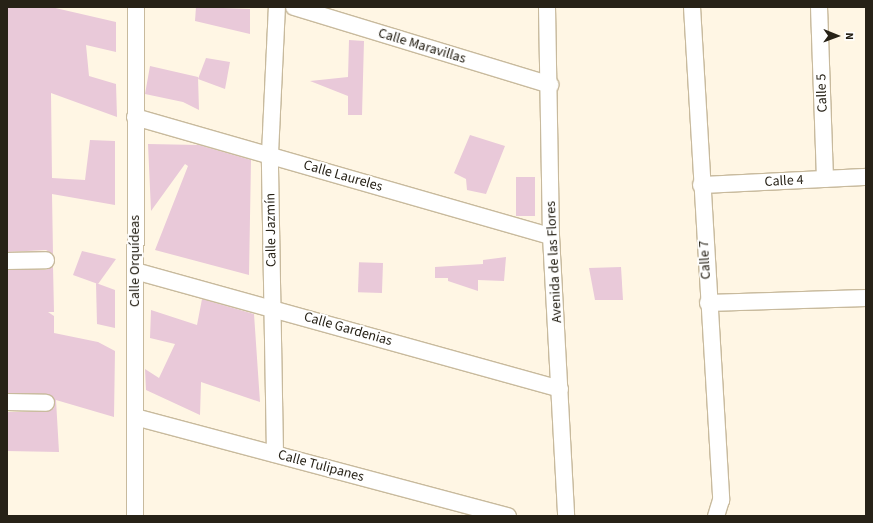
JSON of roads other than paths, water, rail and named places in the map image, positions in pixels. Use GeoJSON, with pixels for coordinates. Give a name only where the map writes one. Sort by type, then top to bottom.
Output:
{"type":"FeatureCollection","features":[{"type":"Feature","properties":{"kind":"street","name":"Calle Orquídeas"},"geometry":{"type":"LineString","coordinates":[[135,516],[136,7]]}},
{"type":"Feature","properties":{"kind":"street","name":"Calle Jazmín"},"geometry":{"type":"LineString","coordinates":[[275,454],[270,154],[277,7]]}},
{"type":"Feature","properties":{"kind":"street","name":"Calle Maravillas"},"geometry":{"type":"LineString","coordinates":[[294,7],[325,12],[550,85]]}},
{"type":"Feature","properties":{"kind":"street","name":"Avenida de las Flores"},"geometry":{"type":"LineString","coordinates":[[547,7],[550,85],[551,236],[566,516]]}},
{"type":"Feature","properties":{"kind":"street","name":"Calle 7"},"geometry":{"type":"LineString","coordinates":[[692,7],[701,184],[721,500],[718,514]]}},
{"type":"Feature","properties":{"kind":"street","name":"Calle 5"},"geometry":{"type":"LineString","coordinates":[[819,7],[825,179]]}},
{"type":"Feature","properties":{"kind":"street","name":"Calle Laureles"},"geometry":{"type":"LineString","coordinates":[[135,117],[270,154],[551,236]]}},
{"type":"Feature","properties":{"kind":"street","name":"Calle 4"},"geometry":{"type":"LineString","coordinates":[[701,184],[866,177]]}},
{"type":"Feature","properties":{"kind":"street"},"geometry":{"type":"LineString","coordinates":[[7,261],[46,260]]}},
{"type":"Feature","properties":{"kind":"street","name":"Calle Gardenias"},"geometry":{"type":"LineString","coordinates":[[135,271],[560,389]]}},
{"type":"Feature","properties":{"kind":"street"},"geometry":{"type":"LineString","coordinates":[[708,303],[866,298]]}},
{"type":"Feature","properties":{"kind":"street"},"geometry":{"type":"LineString","coordinates":[[7,402],[46,403]]}},
{"type":"Feature","properties":{"kind":"street","name":"Calle Tulipanes"},"geometry":{"type":"LineString","coordinates":[[135,417],[508,516]]}}]}
